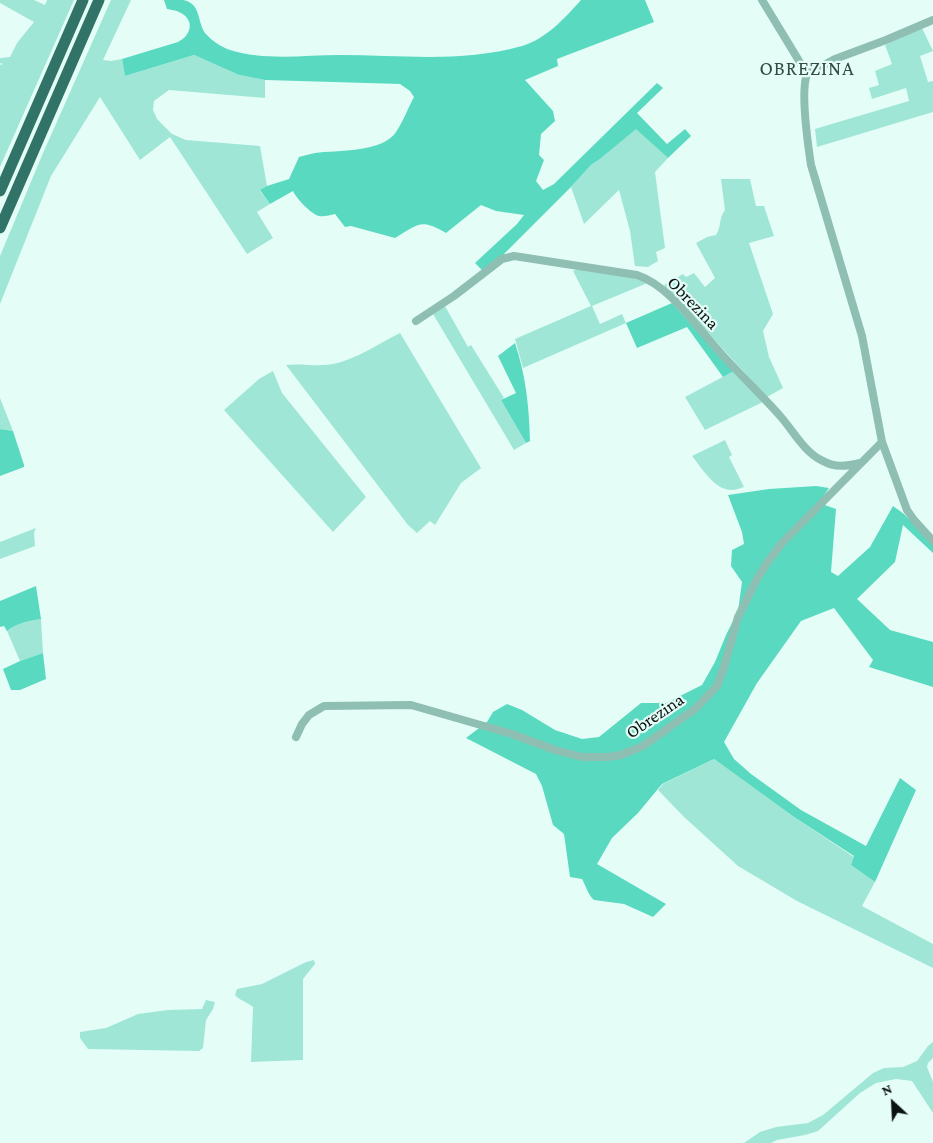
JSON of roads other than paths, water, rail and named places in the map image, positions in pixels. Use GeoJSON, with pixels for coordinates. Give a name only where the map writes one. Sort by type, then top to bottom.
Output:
{"type":"FeatureCollection","features":[{"type":"Feature","properties":{"kind":"highway"},"geometry":{"type":"LineString","coordinates":[[0,191],[84,0]]}},
{"type":"Feature","properties":{"kind":"highway"},"geometry":{"type":"LineString","coordinates":[[0,228],[99,0]]}},
{"type":"Feature","properties":{"kind":"street"},"geometry":{"type":"LineString","coordinates":[[762,0],[807,74]]}},
{"type":"Feature","properties":{"kind":"street"},"geometry":{"type":"LineString","coordinates":[[933,20],[835,59],[807,74],[804,84],[807,140],[811,165],[862,336],[882,442],[907,510],[933,540]]}},
{"type":"Feature","properties":{"kind":"street","name":"Obrezina"},"geometry":{"type":"LineString","coordinates":[[416,320],[454,296],[507,257],[514,256],[647,278],[678,304],[719,351],[774,408],[812,455],[821,461],[836,466],[860,463]]}},
{"type":"Feature","properties":{"kind":"street","name":"Obrezina"},"geometry":{"type":"LineString","coordinates":[[296,737],[309,715],[324,706],[411,705],[512,734],[555,750],[582,756],[608,757],[621,755],[643,746],[695,709],[717,686],[738,617],[758,577],[782,543],[882,442]]}},
{"type":"Feature","properties":{"kind":"district","name":"OBREZINA"},"geometry":{"type":"Point","coordinates":[807,69]}}]}
